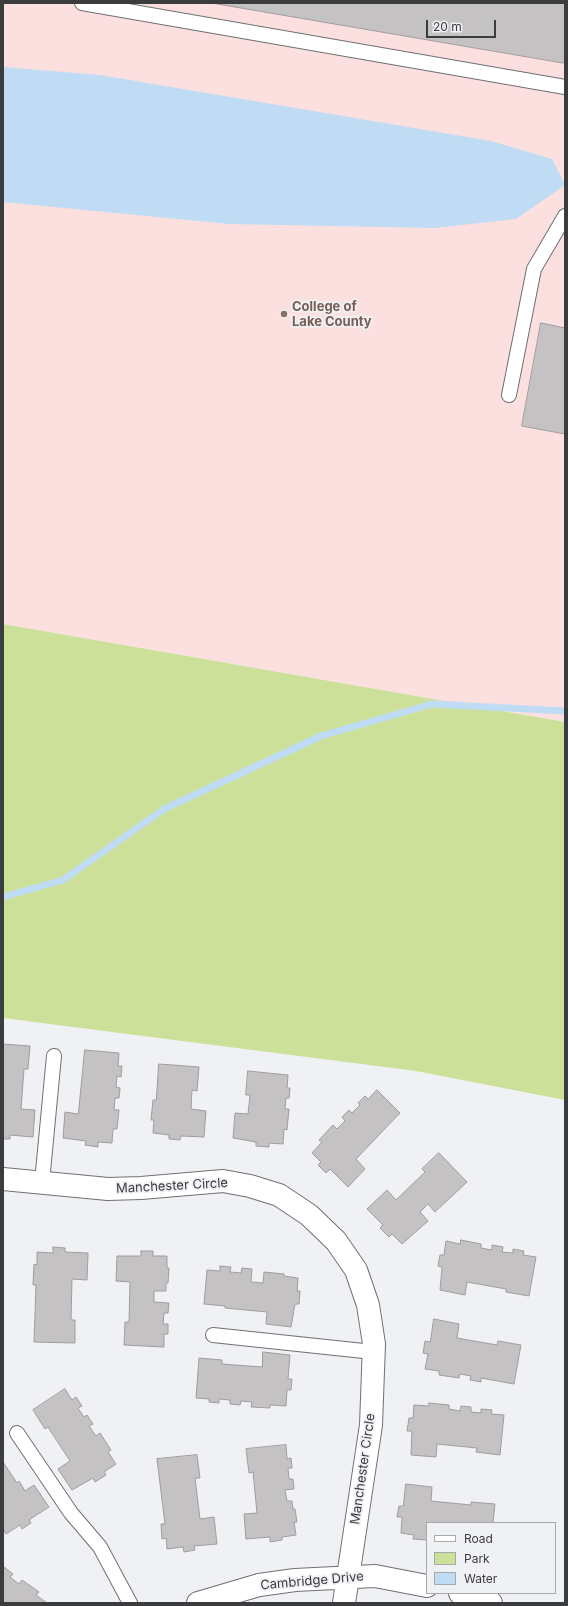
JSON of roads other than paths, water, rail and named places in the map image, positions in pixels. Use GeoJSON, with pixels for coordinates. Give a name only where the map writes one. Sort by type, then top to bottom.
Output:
{"type":"FeatureCollection","features":[{"type":"Feature","properties":{"kind":"street","name":"Manchester Circle"},"geometry":{"type":"LineString","coordinates":[[3,1179],[108,1189],[141,1188],[223,1181],[250,1186],[280,1195],[309,1215],[336,1241],[356,1270],[368,1305],[373,1352],[371,1425],[344,1603]]}},
{"type":"Feature","properties":{"kind":"street","name":"Cambridge Drive"},"geometry":{"type":"LineString","coordinates":[[198,1603],[258,1585],[295,1580],[375,1576],[426,1586]]}},
{"type":"Feature","properties":{"kind":"street"},"geometry":{"type":"LineString","coordinates":[[463,1594],[491,1603]]}},
{"type":"Feature","properties":{"kind":"lane"},"geometry":{"type":"LineString","coordinates":[[82,3],[565,87]]}},
{"type":"Feature","properties":{"kind":"lane"},"geometry":{"type":"LineString","coordinates":[[509,395],[534,269],[565,216]]}},
{"type":"Feature","properties":{"kind":"lane"},"geometry":{"type":"LineString","coordinates":[[42,1182],[54,1056]]}},
{"type":"Feature","properties":{"kind":"lane"},"geometry":{"type":"LineString","coordinates":[[213,1335],[373,1352]]}},
{"type":"Feature","properties":{"kind":"lane"},"geometry":{"type":"LineString","coordinates":[[18,1433],[71,1513],[100,1547],[130,1603]]}},
{"type":"Feature","properties":{"kind":"water"},"geometry":{"type":"Polygon","coordinates":[[[3,67],[100,75],[491,141],[552,159],[565,185],[516,219],[435,228],[229,224],[3,202],[3,67]]]}},
{"type":"Feature","properties":{"kind":"waterway"},"geometry":{"type":"LineString","coordinates":[[3,897],[63,880],[164,809],[321,736],[432,704],[565,711]]}},
{"type":"Feature","properties":{"kind":"place","name":"College of Lake County"},"geometry":{"type":"Point","coordinates":[284,314]}}]}
